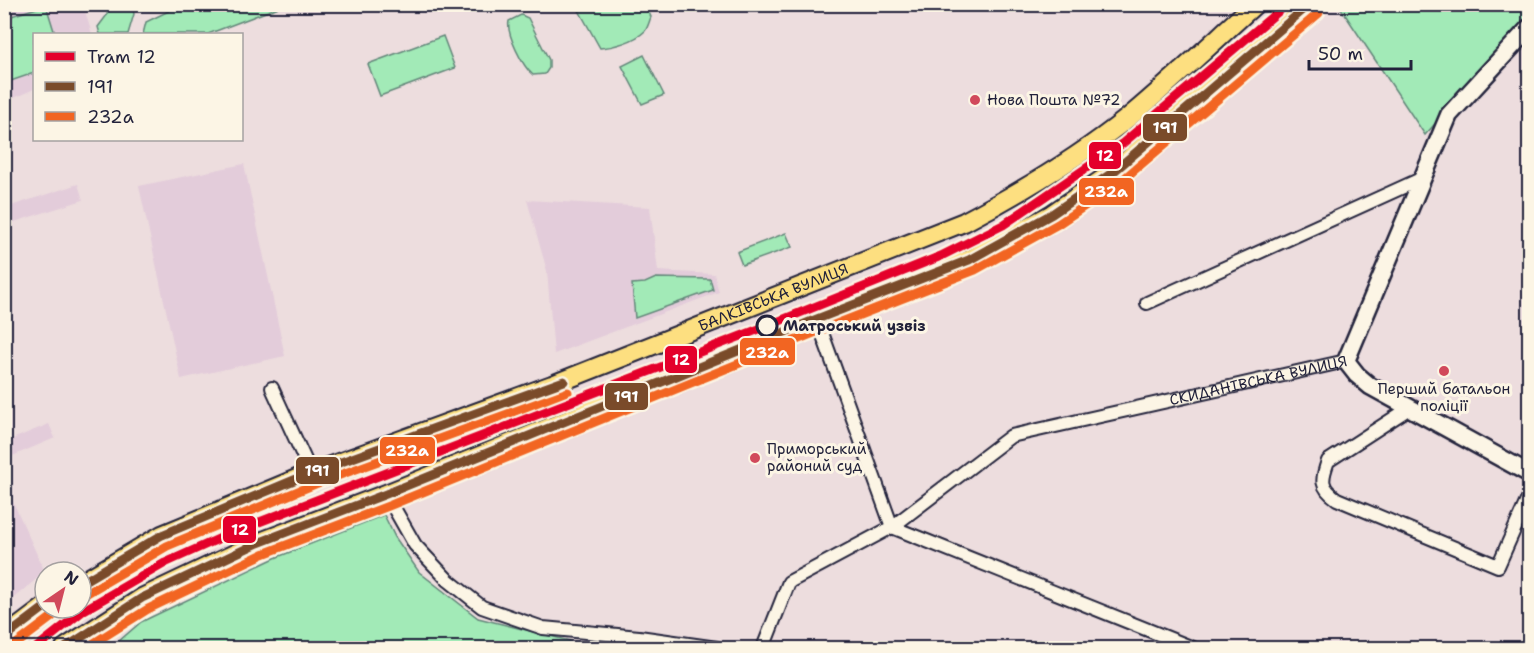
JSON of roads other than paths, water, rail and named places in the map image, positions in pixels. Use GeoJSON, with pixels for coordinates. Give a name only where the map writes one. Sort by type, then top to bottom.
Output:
{"type":"FeatureCollection","features":[{"type":"Feature","properties":{"kind":"main road","name":"БАЛКІВСЬКА ВУЛИЦЯ"},"geometry":{"type":"LineString","coordinates":[[93,576],[162,535],[311,473],[552,386],[964,222],[1022,191],[1129,117],[1255,4]]}},
{"type":"Feature","properties":{"kind":"main road"},"geometry":{"type":"LineString","coordinates":[[65,648],[142,598],[258,543],[386,494],[817,319],[969,260],[1052,214],[1112,173],[1311,4]]}},
{"type":"Feature","properties":{"kind":"main road"},"geometry":{"type":"LineString","coordinates":[[4,638],[33,616]]}},
{"type":"Feature","properties":{"kind":"street","name":"СКИДАНІВСЬКА ВУЛИЦЯ"},"geometry":{"type":"LineString","coordinates":[[763,648],[789,582],[892,527],[1011,436],[1346,361],[1449,115],[1530,27]]}},
{"type":"Feature","properties":{"kind":"street"},"geometry":{"type":"LineString","coordinates":[[1147,303],[1423,178]]}},
{"type":"Feature","properties":{"kind":"street"},"geometry":{"type":"LineString","coordinates":[[817,319],[892,527],[1193,648]]}},
{"type":"Feature","properties":{"kind":"street"},"geometry":{"type":"LineString","coordinates":[[1346,361],[1370,386],[1408,409],[1530,474]]}},
{"type":"Feature","properties":{"kind":"street"},"geometry":{"type":"LineString","coordinates":[[272,388],[311,473]]}},
{"type":"Feature","properties":{"kind":"street"},"geometry":{"type":"LineString","coordinates":[[1408,409],[1328,461],[1323,485],[1329,494],[1337,500],[1498,566],[1530,494]]}},
{"type":"Feature","properties":{"kind":"street"},"geometry":{"type":"LineString","coordinates":[[386,494],[415,545],[448,580],[482,607],[543,628],[717,648]]}},
{"type":"Feature","properties":{"kind":"tram line","name":"12"},"geometry":{"type":"LineString","coordinates":[[36,648],[84,610],[165,563],[236,531],[767,326],[941,256],[1003,225],[1123,143],[1287,4]]}},
{"type":"Feature","properties":{"kind":"place","name":"Нова Пошта №72"},"geometry":{"type":"Point","coordinates":[975,100]}},
{"type":"Feature","properties":{"kind":"place","name":"Матроський узвіз"},"geometry":{"type":"Point","coordinates":[767,326]}},
{"type":"Feature","properties":{"kind":"place","name":"Перший батальон поліції"},"geometry":{"type":"Point","coordinates":[1444,371]}},
{"type":"Feature","properties":{"kind":"place","name":"Приморський районий суд"},"geometry":{"type":"Point","coordinates":[755,458]}}]}
